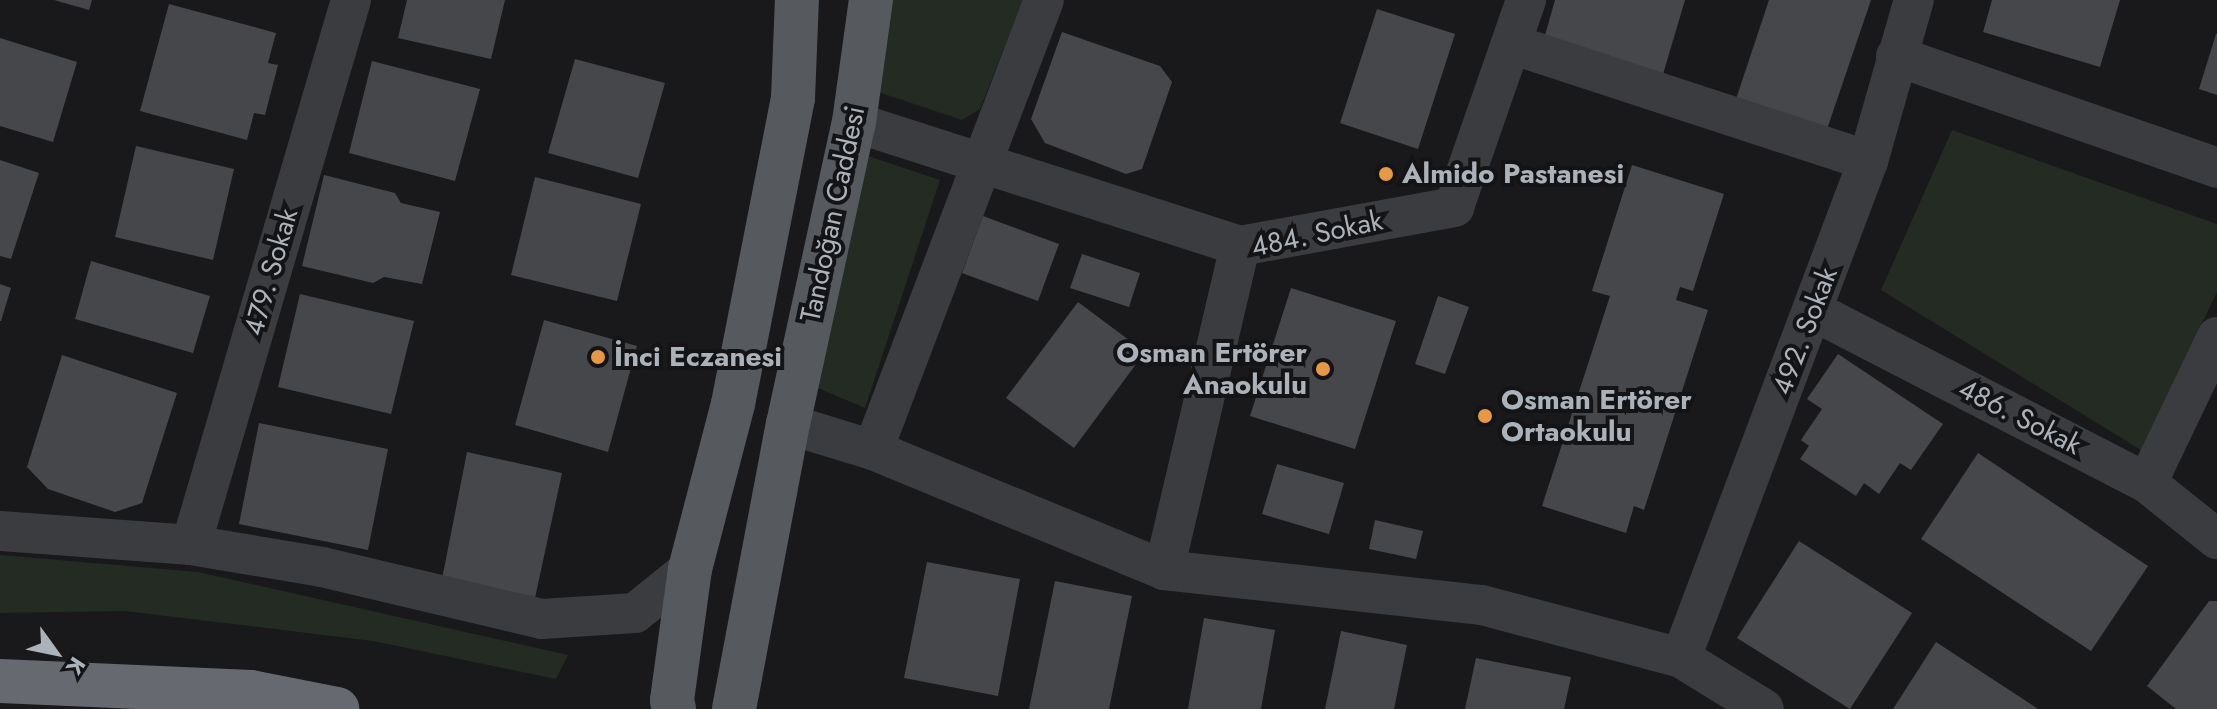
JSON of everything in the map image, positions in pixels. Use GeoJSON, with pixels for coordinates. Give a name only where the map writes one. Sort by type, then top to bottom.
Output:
{"type":"FeatureCollection","features":[{"type":"Feature","properties":{"kind":"highway"},"geometry":{"type":"LineString","coordinates":[[0,681],[251,692],[337,709]]}},
{"type":"Feature","properties":{"kind":"main road"},"geometry":{"type":"LineString","coordinates":[[674,709],[672,700],[690,569],[733,404],[793,98],[797,0]]}},
{"type":"Feature","properties":{"kind":"main road","name":"Tandoğan Caddesi"},"geometry":{"type":"LineString","coordinates":[[734,709],[788,424],[854,122],[871,0]]}},
{"type":"Feature","properties":{"kind":"street","name":"479. Sokak"},"geometry":{"type":"LineString","coordinates":[[191,545],[351,0]]}},
{"type":"Feature","properties":{"kind":"street"},"geometry":{"type":"LineString","coordinates":[[873,450],[1044,0]]}},
{"type":"Feature","properties":{"kind":"street","name":"484. Sokak"},"geometry":{"type":"LineString","coordinates":[[1164,570],[1240,246],[1454,207],[1526,0]]}},
{"type":"Feature","properties":{"kind":"street","name":"492. Sokak"},"geometry":{"type":"LineString","coordinates":[[1681,658],[1868,161],[1914,0]]}},
{"type":"Feature","properties":{"kind":"street"},"geometry":{"type":"LineString","coordinates":[[1511,44],[1868,161]]}},
{"type":"Feature","properties":{"kind":"street"},"geometry":{"type":"LineString","coordinates":[[1896,56],[2217,168]]}},
{"type":"Feature","properties":{"kind":"street"},"geometry":{"type":"LineString","coordinates":[[854,122],[1240,246]]}},
{"type":"Feature","properties":{"kind":"street","name":"486. Sokak"},"geometry":{"type":"LineString","coordinates":[[1811,315],[1831,320],[2147,483],[2217,539]]}},
{"type":"Feature","properties":{"kind":"street"},"geometry":{"type":"LineString","coordinates":[[2147,483],[2217,337]]}},
{"type":"Feature","properties":{"kind":"street"},"geometry":{"type":"LineString","coordinates":[[788,424],[873,450],[1164,570],[1482,605],[1681,658],[1764,709]]}},
{"type":"Feature","properties":{"kind":"street"},"geometry":{"type":"LineString","coordinates":[[0,531],[191,545],[322,567],[542,619],[635,613],[690,569]]}},
{"type":"Feature","properties":{"kind":"shaded area"},"geometry":{"type":"Polygon","coordinates":[[[891,0],[1023,0],[980,109],[962,120],[878,92],[891,0]]]}},
{"type":"Feature","properties":{"kind":"shaded area"},"geometry":{"type":"Polygon","coordinates":[[[1952,130],[2217,224],[2217,292],[2141,450],[1881,290],[1952,130]]]}},
{"type":"Feature","properties":{"kind":"shaded area"},"geometry":{"type":"Polygon","coordinates":[[[853,151],[940,180],[865,408],[806,383],[853,151]]]}},
{"type":"Feature","properties":{"kind":"shaded area"},"geometry":{"type":"Polygon","coordinates":[[[0,555],[198,572],[568,655],[556,679],[373,641],[125,611],[0,613],[0,555]]]}},
{"type":"Feature","properties":{"kind":"building"},"geometry":{"type":"Polygon","coordinates":[[[54,0],[92,0],[89,10],[54,0]]]}},
{"type":"Feature","properties":{"kind":"building"},"geometry":{"type":"Polygon","coordinates":[[[407,0],[505,0],[491,59],[398,38],[407,0]]]}},
{"type":"Feature","properties":{"kind":"building"},"geometry":{"type":"Polygon","coordinates":[[[1555,0],[1685,0],[1661,81],[1542,46],[1555,0]]]}},
{"type":"Feature","properties":{"kind":"building"},"geometry":{"type":"Polygon","coordinates":[[[1769,0],[1871,0],[1824,138],[1733,108],[1769,0]]]}},
{"type":"Feature","properties":{"kind":"building"},"geometry":{"type":"Polygon","coordinates":[[[1992,0],[2120,0],[2100,67],[1983,32],[1992,0]]]}},
{"type":"Feature","properties":{"kind":"building"},"geometry":{"type":"Polygon","coordinates":[[[169,4],[276,33],[268,63],[278,65],[265,115],[254,113],[247,140],[140,111],[169,4]]]}},
{"type":"Feature","properties":{"kind":"building"},"geometry":{"type":"Polygon","coordinates":[[[1377,9],[1455,34],[1418,149],[1340,123],[1377,9]]]}},
{"type":"Feature","properties":{"kind":"building"},"geometry":{"type":"Polygon","coordinates":[[[1062,32],[1160,66],[1172,82],[1142,169],[1126,174],[1045,143],[1031,119],[1062,32]]]}},
{"type":"Feature","properties":{"kind":"building"},"geometry":{"type":"Polygon","coordinates":[[[2217,34],[2217,95],[2199,89],[2217,34]]]}},
{"type":"Feature","properties":{"kind":"building"},"geometry":{"type":"Polygon","coordinates":[[[0,38],[77,62],[53,142],[0,126],[0,38]]]}},
{"type":"Feature","properties":{"kind":"building"},"geometry":{"type":"Polygon","coordinates":[[[575,59],[665,83],[638,178],[548,153],[575,59]]]}},
{"type":"Feature","properties":{"kind":"building"},"geometry":{"type":"Polygon","coordinates":[[[372,61],[480,89],[455,181],[349,153],[372,61]]]}},
{"type":"Feature","properties":{"kind":"building"},"geometry":{"type":"Polygon","coordinates":[[[136,146],[234,169],[213,260],[115,237],[136,146]]]}},
{"type":"Feature","properties":{"kind":"building"},"geometry":{"type":"Polygon","coordinates":[[[0,160],[39,173],[11,259],[0,256],[0,160]]]}},
{"type":"Feature","properties":{"kind":"building"},"geometry":{"type":"Polygon","coordinates":[[[1632,165],[1724,194],[1693,291],[1680,287],[1676,300],[1708,310],[1644,510],[1634,506],[1626,533],[1542,506],[1610,296],[1592,291],[1632,165]]]}},
{"type":"Feature","properties":{"kind":"building"},"geometry":{"type":"Polygon","coordinates":[[[324,175],[395,193],[401,203],[440,212],[422,284],[384,277],[373,283],[302,266],[324,175]]]}},
{"type":"Feature","properties":{"kind":"building"},"geometry":{"type":"Polygon","coordinates":[[[535,177],[641,204],[617,301],[511,275],[535,177]]]}},
{"type":"Feature","properties":{"kind":"building"},"geometry":{"type":"Polygon","coordinates":[[[983,216],[1059,244],[1038,301],[962,273],[983,216]]]}},
{"type":"Feature","properties":{"kind":"building"},"geometry":{"type":"Polygon","coordinates":[[[1082,254],[1140,273],[1129,307],[1070,288],[1082,254]]]}},
{"type":"Feature","properties":{"kind":"building"},"geometry":{"type":"Polygon","coordinates":[[[91,261],[210,296],[193,353],[75,319],[91,261]]]}},
{"type":"Feature","properties":{"kind":"building"},"geometry":{"type":"Polygon","coordinates":[[[0,284],[11,288],[1,321],[0,321],[0,284]]]}},
{"type":"Feature","properties":{"kind":"building","name":"Osman Ertörer Anaokulu"},"geometry":{"type":"Polygon","coordinates":[[[1291,288],[1396,321],[1355,449],[1250,416],[1291,288]]]}},
{"type":"Feature","properties":{"kind":"building"},"geometry":{"type":"Polygon","coordinates":[[[300,294],[414,321],[391,414],[278,387],[300,294]]]}},
{"type":"Feature","properties":{"kind":"building"},"geometry":{"type":"Polygon","coordinates":[[[1438,296],[1469,307],[1445,374],[1415,364],[1438,296]]]}},
{"type":"Feature","properties":{"kind":"building"},"geometry":{"type":"Polygon","coordinates":[[[1078,302],[1145,352],[1074,448],[1006,398],[1078,302]]]}},
{"type":"Feature","properties":{"kind":"building"},"geometry":{"type":"Polygon","coordinates":[[[544,320],[637,346],[608,452],[515,425],[544,320]]]}},
{"type":"Feature","properties":{"kind":"building"},"geometry":{"type":"Polygon","coordinates":[[[1838,354],[1943,424],[1911,470],[1900,463],[1879,494],[1864,483],[1856,496],[1800,459],[1809,446],[1801,440],[1822,409],[1807,399],[1838,354]]]}},
{"type":"Feature","properties":{"kind":"building"},"geometry":{"type":"Polygon","coordinates":[[[62,355],[177,393],[142,503],[115,512],[48,489],[27,467],[62,355]]]}},
{"type":"Feature","properties":{"kind":"building"},"geometry":{"type":"Polygon","coordinates":[[[259,423],[388,449],[368,550],[239,524],[259,423]]]}},
{"type":"Feature","properties":{"kind":"building"},"geometry":{"type":"Polygon","coordinates":[[[467,452],[562,473],[535,598],[442,579],[467,452]]]}},
{"type":"Feature","properties":{"kind":"building"},"geometry":{"type":"Polygon","coordinates":[[[1978,453],[2148,566],[2091,651],[1921,539],[1978,453]]]}},
{"type":"Feature","properties":{"kind":"building"},"geometry":{"type":"Polygon","coordinates":[[[1277,464],[1344,483],[1329,534],[1262,514],[1277,464]]]}},
{"type":"Feature","properties":{"kind":"building"},"geometry":{"type":"Polygon","coordinates":[[[1375,520],[1423,531],[1416,559],[1369,549],[1375,520]]]}},
{"type":"Feature","properties":{"kind":"building"},"geometry":{"type":"Polygon","coordinates":[[[1799,541],[1912,613],[1850,709],[1737,638],[1799,541]]]}},
{"type":"Feature","properties":{"kind":"building"},"geometry":{"type":"Polygon","coordinates":[[[927,562],[1020,579],[998,696],[904,678],[927,562]]]}},
{"type":"Feature","properties":{"kind":"building"},"geometry":{"type":"Polygon","coordinates":[[[1055,581],[1132,596],[1109,709],[1029,709],[1055,581]]]}},
{"type":"Feature","properties":{"kind":"building"},"geometry":{"type":"Polygon","coordinates":[[[2209,601],[2217,601],[2217,709],[2176,709],[2147,686],[2209,601]]]}},
{"type":"Feature","properties":{"kind":"building"},"geometry":{"type":"Polygon","coordinates":[[[1204,618],[1275,630],[1261,709],[1188,709],[1204,618]]]}},
{"type":"Feature","properties":{"kind":"building"},"geometry":{"type":"Polygon","coordinates":[[[1341,631],[1407,645],[1394,709],[1325,709],[1341,631]]]}},
{"type":"Feature","properties":{"kind":"building"},"geometry":{"type":"Polygon","coordinates":[[[1936,642],[2038,709],[1893,709],[1936,642]]]}},
{"type":"Feature","properties":{"kind":"building"},"geometry":{"type":"Polygon","coordinates":[[[1476,658],[1571,677],[1564,709],[1465,709],[1476,658]]]}},
{"type":"Feature","properties":{"kind":"place","name":"Almido Pastanesi"},"geometry":{"type":"Point","coordinates":[1386,174]}},
{"type":"Feature","properties":{"kind":"place","name":"İnci Eczanesi"},"geometry":{"type":"Point","coordinates":[598,357]}},
{"type":"Feature","properties":{"kind":"place","name":"Osman Ertörer Anaokulu"},"geometry":{"type":"Point","coordinates":[1323,369]}},
{"type":"Feature","properties":{"kind":"place","name":"Osman Ertörer Ortaokulu"},"geometry":{"type":"Point","coordinates":[1485,416]}}]}
